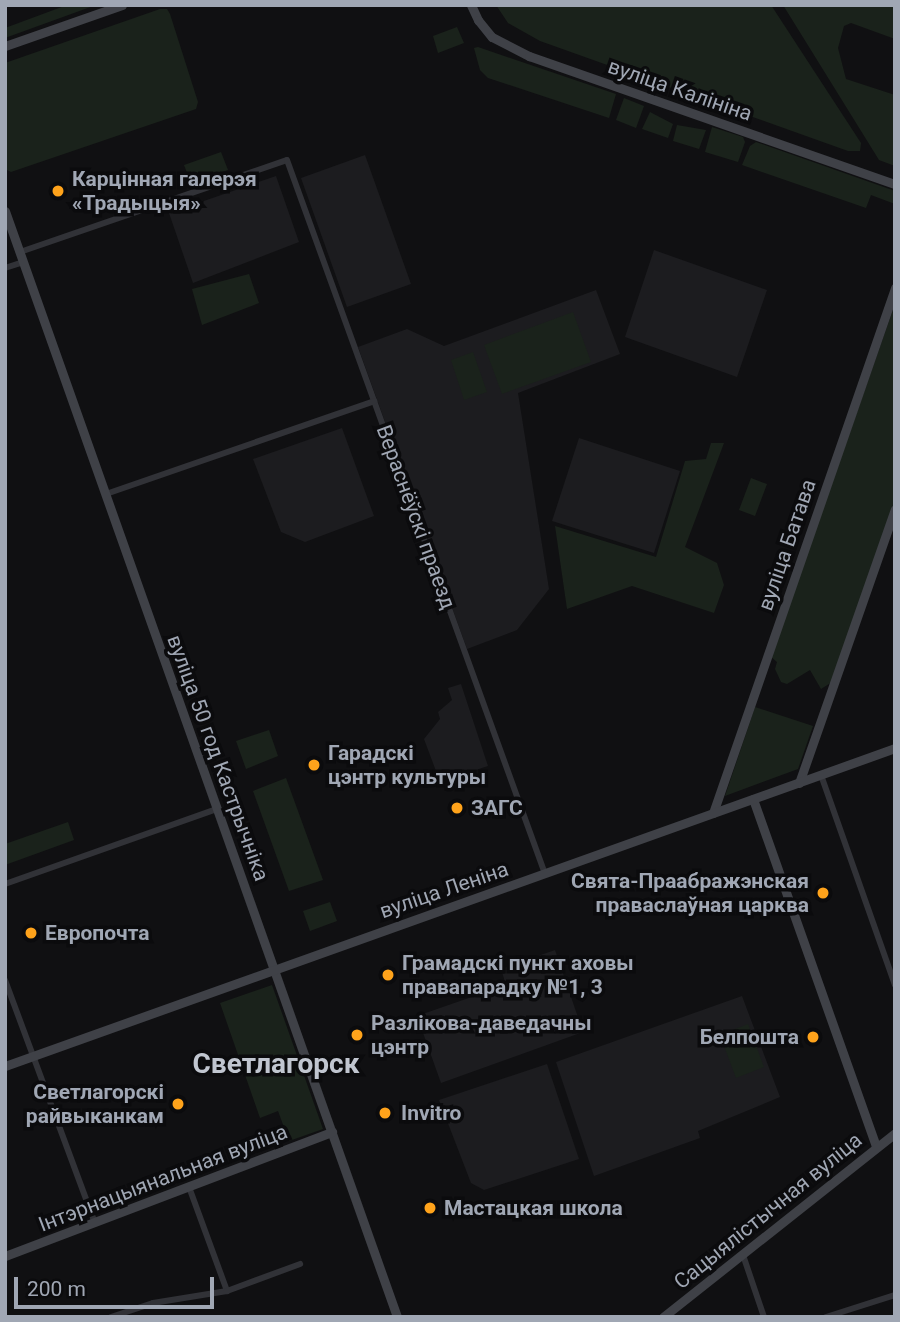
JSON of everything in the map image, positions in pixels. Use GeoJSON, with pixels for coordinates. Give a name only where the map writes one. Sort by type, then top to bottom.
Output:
{"type":"FeatureCollection","features":[{"type":"Feature","properties":{"kind":"street"},"geometry":{"type":"LineString","coordinates":[[5,46],[122,5]]}},
{"type":"Feature","properties":{"kind":"street","name":"вуліца Калініна"},"geometry":{"type":"LineString","coordinates":[[471,5],[478,20],[492,37],[529,55],[895,184]]}},
{"type":"Feature","properties":{"kind":"street","name":"Вераснёўскі праезд"},"geometry":{"type":"LineString","coordinates":[[22,257],[287,160],[545,874]]}},
{"type":"Feature","properties":{"kind":"street","name":"вуліца 50 год Кастрычніка"},"geometry":{"type":"LineString","coordinates":[[5,211],[397,1317]]}},
{"type":"Feature","properties":{"kind":"street"},"geometry":{"type":"LineString","coordinates":[[5,268],[22,257]]}},
{"type":"Feature","properties":{"kind":"street","name":"вуліца Батава"},"geometry":{"type":"LineString","coordinates":[[713,814],[895,288]]}},
{"type":"Feature","properties":{"kind":"street"},"geometry":{"type":"LineString","coordinates":[[106,494],[374,401]]}},
{"type":"Feature","properties":{"kind":"street"},"geometry":{"type":"LineString","coordinates":[[799,783],[895,509]]}},
{"type":"Feature","properties":{"kind":"street","name":"вуліца Леніна"},"geometry":{"type":"LineString","coordinates":[[5,1066],[895,748]]}},
{"type":"Feature","properties":{"kind":"street"},"geometry":{"type":"LineString","coordinates":[[821,775],[895,985]]}},
{"type":"Feature","properties":{"kind":"street"},"geometry":{"type":"LineString","coordinates":[[753,799],[876,1147]]}},
{"type":"Feature","properties":{"kind":"street"},"geometry":{"type":"LineString","coordinates":[[5,884],[217,809]]}},
{"type":"Feature","properties":{"kind":"street"},"geometry":{"type":"LineString","coordinates":[[5,980],[95,1223]]}},
{"type":"Feature","properties":{"kind":"street","name":"Інтэрнацыянальная вуліца"},"geometry":{"type":"LineString","coordinates":[[5,1256],[332,1132]]}},
{"type":"Feature","properties":{"kind":"street","name":"Сацыялістычная вуліца"},"geometry":{"type":"LineString","coordinates":[[663,1317],[895,1133]]}},
{"type":"Feature","properties":{"kind":"street"},"geometry":{"type":"LineString","coordinates":[[189,1187],[227,1291]]}},
{"type":"Feature","properties":{"kind":"street"},"geometry":{"type":"LineString","coordinates":[[743,1255],[764,1317]]}},
{"type":"Feature","properties":{"kind":"street"},"geometry":{"type":"LineString","coordinates":[[111,1317],[153,1303],[227,1291],[300,1264]]}},
{"type":"Feature","properties":{"kind":"street"},"geometry":{"type":"LineString","coordinates":[[826,1317],[895,1295]]}},
{"type":"Feature","properties":{"kind":"shaded area"},"geometry":{"type":"Polygon","coordinates":[[[67,5],[96,5],[5,38],[5,28],[67,5]]]}},
{"type":"Feature","properties":{"kind":"shaded area"},"geometry":{"type":"Polygon","coordinates":[[[496,5],[771,5],[861,143],[860,151],[848,151],[540,41],[508,23],[496,5]]]}},
{"type":"Feature","properties":{"kind":"shaded area"},"geometry":{"type":"Polygon","coordinates":[[[783,5],[895,5],[895,39],[851,23],[844,26],[838,48],[846,79],[895,95],[895,166],[879,160],[783,5]]]}},
{"type":"Feature","properties":{"kind":"shaded area"},"geometry":{"type":"Polygon","coordinates":[[[160,9],[167,9],[170,14],[198,102],[196,109],[11,172],[7,170],[5,63],[160,9]]]}},
{"type":"Feature","properties":{"kind":"shaded area"},"geometry":{"type":"Polygon","coordinates":[[[457,27],[464,43],[438,53],[433,36],[457,27]]]}},
{"type":"Feature","properties":{"kind":"shaded area"},"geometry":{"type":"Polygon","coordinates":[[[478,47],[616,94],[609,118],[488,78],[480,70],[474,48],[478,47]]]}},
{"type":"Feature","properties":{"kind":"shaded area"},"geometry":{"type":"Polygon","coordinates":[[[624,98],[644,106],[636,128],[616,120],[624,98]]]}},
{"type":"Feature","properties":{"kind":"shaded area"},"geometry":{"type":"Polygon","coordinates":[[[650,112],[673,124],[668,138],[642,129],[650,112]]]}},
{"type":"Feature","properties":{"kind":"shaded area"},"geometry":{"type":"Polygon","coordinates":[[[677,125],[706,130],[699,149],[673,141],[677,125]]]}},
{"type":"Feature","properties":{"kind":"shaded area"},"geometry":{"type":"Polygon","coordinates":[[[712,127],[743,137],[745,142],[738,162],[705,152],[712,127]]]}},
{"type":"Feature","properties":{"kind":"shaded area"},"geometry":{"type":"Polygon","coordinates":[[[756,142],[895,191],[895,204],[871,195],[866,208],[742,165],[750,146],[756,142]]]}},
{"type":"Feature","properties":{"kind":"shaded area"},"geometry":{"type":"Polygon","coordinates":[[[221,152],[228,170],[191,183],[184,165],[221,152]]]}},
{"type":"Feature","properties":{"kind":"shaded area"},"geometry":{"type":"Polygon","coordinates":[[[365,155],[411,284],[347,307],[301,178],[365,155]]]}},
{"type":"Feature","properties":{"kind":"shaded area"},"geometry":{"type":"Polygon","coordinates":[[[276,176],[299,242],[193,283],[169,213],[276,176]]]}},
{"type":"Feature","properties":{"kind":"shaded area"},"geometry":{"type":"Polygon","coordinates":[[[654,250],[767,290],[737,377],[625,337],[654,250]]]}},
{"type":"Feature","properties":{"kind":"shaded area"},"geometry":{"type":"Polygon","coordinates":[[[249,274],[259,303],[202,325],[192,289],[249,274]]]}},
{"type":"Feature","properties":{"kind":"shaded area"},"geometry":{"type":"Polygon","coordinates":[[[596,290],[620,354],[518,393],[549,589],[517,630],[467,649],[358,347],[407,329],[444,346],[596,290]]]}},
{"type":"Feature","properties":{"kind":"shaded area"},"geometry":{"type":"Polygon","coordinates":[[[895,304],[895,501],[832,682],[821,689],[810,670],[787,684],[781,682],[775,669],[777,662],[771,657],[895,304]]]}},
{"type":"Feature","properties":{"kind":"shaded area"},"geometry":{"type":"Polygon","coordinates":[[[573,312],[591,362],[502,394],[484,345],[573,312]]]}},
{"type":"Feature","properties":{"kind":"shaded area"},"geometry":{"type":"Polygon","coordinates":[[[473,352],[487,392],[464,400],[451,360],[473,352]]]}},
{"type":"Feature","properties":{"kind":"shaded area"},"geometry":{"type":"Polygon","coordinates":[[[342,428],[374,516],[305,542],[281,532],[253,459],[342,428]]]}},
{"type":"Feature","properties":{"kind":"shaded area"},"geometry":{"type":"Polygon","coordinates":[[[579,438],[680,471],[654,553],[552,521],[579,438]]]}},
{"type":"Feature","properties":{"kind":"shaded area"},"geometry":{"type":"Polygon","coordinates":[[[711,443],[724,443],[685,547],[717,563],[724,585],[714,613],[632,586],[567,609],[555,526],[656,557],[685,461],[706,459],[711,443]]]}},
{"type":"Feature","properties":{"kind":"shaded area"},"geometry":{"type":"Polygon","coordinates":[[[751,478],[767,484],[755,516],[739,510],[751,478]]]}},
{"type":"Feature","properties":{"kind":"shaded area"},"geometry":{"type":"Polygon","coordinates":[[[461,684],[488,766],[454,777],[436,771],[424,739],[440,719],[438,712],[452,700],[448,688],[461,684]]]}},
{"type":"Feature","properties":{"kind":"shaded area"},"geometry":{"type":"Polygon","coordinates":[[[755,707],[813,726],[798,769],[725,796],[755,707]]]}},
{"type":"Feature","properties":{"kind":"shaded area"},"geometry":{"type":"Polygon","coordinates":[[[269,730],[278,756],[246,769],[236,741],[269,730]]]}},
{"type":"Feature","properties":{"kind":"shaded area"},"geometry":{"type":"Polygon","coordinates":[[[286,778],[323,880],[289,891],[253,791],[286,778]]]}},
{"type":"Feature","properties":{"kind":"shaded area"},"geometry":{"type":"Polygon","coordinates":[[[68,822],[74,840],[5,865],[5,844],[68,822]]]}},
{"type":"Feature","properties":{"kind":"shaded area"},"geometry":{"type":"Polygon","coordinates":[[[330,902],[337,921],[310,931],[303,911],[330,902]]]}},
{"type":"Feature","properties":{"kind":"shaded area"},"geometry":{"type":"Polygon","coordinates":[[[555,950],[583,1032],[441,1083],[417,1016],[506,985],[501,969],[555,950]]]}},
{"type":"Feature","properties":{"kind":"shaded area"},"geometry":{"type":"Polygon","coordinates":[[[272,985],[323,1129],[289,1141],[278,1111],[260,1118],[220,1003],[272,985]]]}},
{"type":"Feature","properties":{"kind":"shaded area"},"geometry":{"type":"Polygon","coordinates":[[[742,996],[780,1097],[698,1131],[700,1138],[594,1176],[556,1062],[742,996]]]}},
{"type":"Feature","properties":{"kind":"shaded area"},"geometry":{"type":"Polygon","coordinates":[[[748,1024],[764,1067],[736,1078],[720,1035],[748,1024]]]}},
{"type":"Feature","properties":{"kind":"shaded area"},"geometry":{"type":"Polygon","coordinates":[[[547,1064],[579,1159],[484,1190],[471,1183],[439,1100],[547,1064]]]}},
{"type":"Feature","properties":{"kind":"place","name":"Карцінная галерэя «Традыцыя»"},"geometry":{"type":"Point","coordinates":[58,191]}},
{"type":"Feature","properties":{"kind":"place","name":"Гарадскі цэнтр культуры"},"geometry":{"type":"Point","coordinates":[314,765]}},
{"type":"Feature","properties":{"kind":"place","name":"ЗАГС"},"geometry":{"type":"Point","coordinates":[457,808]}},
{"type":"Feature","properties":{"kind":"place","name":"Свята-Праабражэнская праваслаўная царква"},"geometry":{"type":"Point","coordinates":[823,893]}},
{"type":"Feature","properties":{"kind":"place","name":"Европочта"},"geometry":{"type":"Point","coordinates":[31,933]}},
{"type":"Feature","properties":{"kind":"place","name":"Грамадскі пункт аховы правапарадку №1, 3"},"geometry":{"type":"Point","coordinates":[388,975]}},
{"type":"Feature","properties":{"kind":"place","name":"Разлікова-даведачны цэнтр"},"geometry":{"type":"Point","coordinates":[357,1035]}},
{"type":"Feature","properties":{"kind":"place","name":"Белпошта"},"geometry":{"type":"Point","coordinates":[813,1037]}},
{"type":"Feature","properties":{"kind":"place","name":"Светлагорскі райвыканкам"},"geometry":{"type":"Point","coordinates":[178,1104]}},
{"type":"Feature","properties":{"kind":"place","name":"Invitro"},"geometry":{"type":"Point","coordinates":[385,1113]}},
{"type":"Feature","properties":{"kind":"place","name":"Мастацкая школа"},"geometry":{"type":"Point","coordinates":[430,1208]}},
{"type":"Feature","properties":{"kind":"district","name":"Светлагорск"},"geometry":{"type":"Point","coordinates":[276,1064]}}]}
